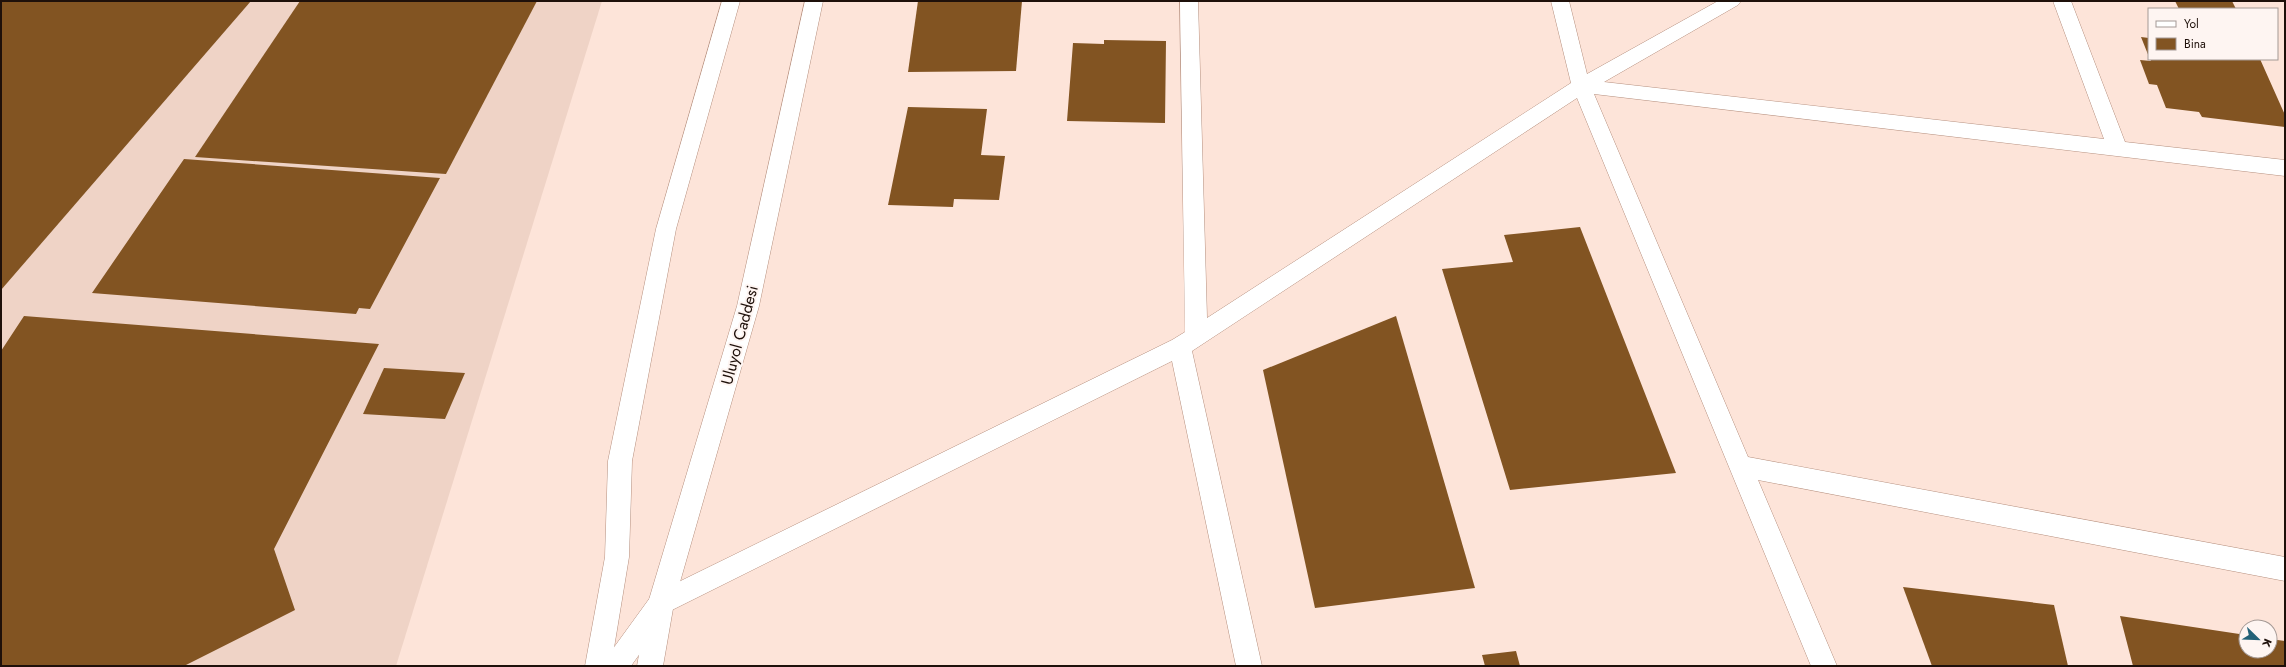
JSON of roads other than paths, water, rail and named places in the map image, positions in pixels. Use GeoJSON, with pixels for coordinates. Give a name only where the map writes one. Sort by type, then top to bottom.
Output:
{"type":"FeatureCollection","features":[{"type":"Feature","properties":{"kind":"street"},"geometry":{"type":"LineString","coordinates":[[598,666],[617,557],[621,453],[666,229],[731,1]]}},
{"type":"Feature","properties":{"kind":"street","name":"Uluyol Caddesi"},"geometry":{"type":"LineString","coordinates":[[650,666],[661,603],[748,306],[814,1]]}},
{"type":"Feature","properties":{"kind":"street"},"geometry":{"type":"LineString","coordinates":[[1189,1],[1188,341],[1249,666]]}},
{"type":"Feature","properties":{"kind":"street"},"geometry":{"type":"LineString","coordinates":[[1560,1],[1581,86],[1824,666]]}},
{"type":"Feature","properties":{"kind":"street"},"geometry":{"type":"LineString","coordinates":[[616,666],[661,603],[1188,341],[1581,86],[1732,1]]}},
{"type":"Feature","properties":{"kind":"street"},"geometry":{"type":"LineString","coordinates":[[2062,1],[2117,148]]}},
{"type":"Feature","properties":{"kind":"street"},"geometry":{"type":"LineString","coordinates":[[1581,86],[2285,168]]}},
{"type":"Feature","properties":{"kind":"street"},"geometry":{"type":"LineString","coordinates":[[1741,466],[2285,569]]}}]}
